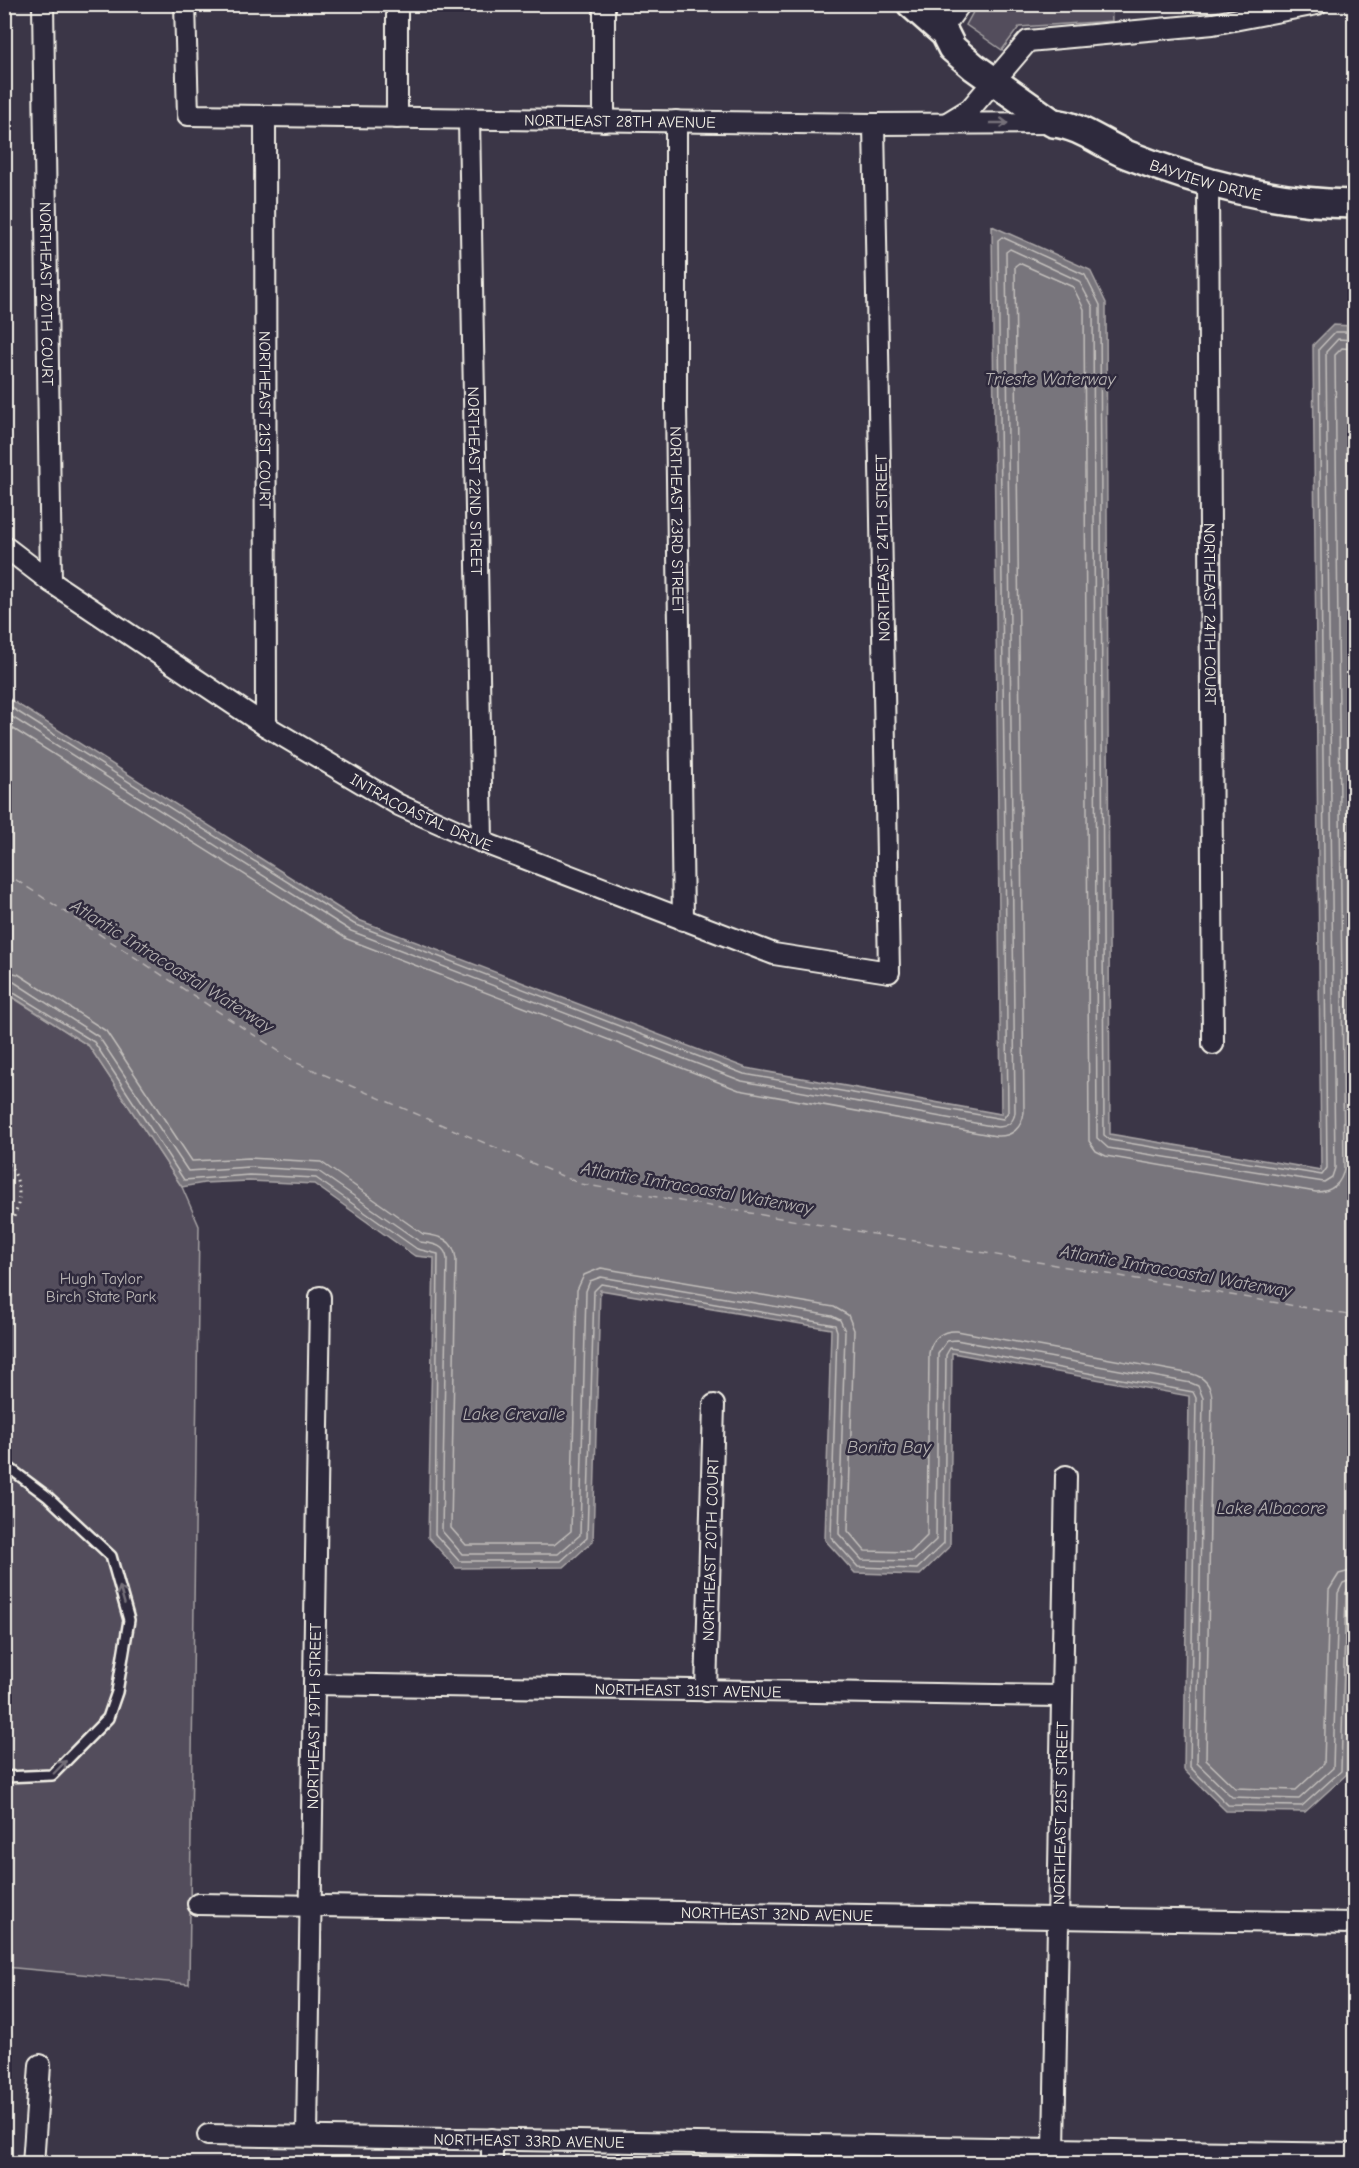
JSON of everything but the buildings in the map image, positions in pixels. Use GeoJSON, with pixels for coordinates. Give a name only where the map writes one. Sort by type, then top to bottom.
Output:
{"type":"FeatureCollection","features":[{"type":"Feature","properties":{"kind":"street","name":"NORTHEAST 20TH COURT"},"geometry":{"type":"LineString","coordinates":[[44,4],[51,582]]}},
{"type":"Feature","properties":{"kind":"street","name":"NORTHEAST 28TH AVENUE"},"geometry":{"type":"LineString","coordinates":[[185,4],[188,115],[874,124],[1060,124]]}},
{"type":"Feature","properties":{"kind":"street"},"geometry":{"type":"LineString","coordinates":[[397,4],[397,118]]}},
{"type":"Feature","properties":{"kind":"street"},"geometry":{"type":"LineString","coordinates":[[604,4],[604,121]]}},
{"type":"Feature","properties":{"kind":"street","name":"BAYVIEW DRIVE"},"geometry":{"type":"LineString","coordinates":[[911,4],[943,32],[952,48],[1059,111],[1060,124],[1126,154],[1208,184],[1303,202],[1354,204]]}},
{"type":"Feature","properties":{"kind":"street"},"geometry":{"type":"LineString","coordinates":[[943,32],[960,4]]}},
{"type":"Feature","properties":{"kind":"street"},"geometry":{"type":"LineString","coordinates":[[944,124],[970,109],[1022,46],[1038,39],[1213,24],[1317,4]]}},
{"type":"Feature","properties":{"kind":"street","name":"NORTHEAST 21ST COURT"},"geometry":{"type":"LineString","coordinates":[[265,116],[266,726]]}},
{"type":"Feature","properties":{"kind":"street","name":"NORTHEAST 22ND STREET"},"geometry":{"type":"LineString","coordinates":[[469,119],[482,842]]}},
{"type":"Feature","properties":{"kind":"street","name":"NORTHEAST 23RD STREET"},"geometry":{"type":"LineString","coordinates":[[676,121],[676,405],[683,920]]}},
{"type":"Feature","properties":{"kind":"street","name":"NORTHEAST 24TH STREET"},"geometry":{"type":"LineString","coordinates":[[874,124],[889,972]]}},
{"type":"Feature","properties":{"kind":"street","name":"NORTHEAST 24TH COURT"},"geometry":{"type":"LineString","coordinates":[[1208,184],[1213,1044]]}},
{"type":"Feature","properties":{"kind":"street","name":"INTRACOASTAL DRIVE"},"geometry":{"type":"LineString","coordinates":[[4,546],[51,582],[266,726],[399,806],[482,842],[774,954],[889,972]]}},
{"type":"Feature","properties":{"kind":"street","name":"NORTHEAST 19TH STREET"},"geometry":{"type":"LineString","coordinates":[[307,2136],[320,1297]]}},
{"type":"Feature","properties":{"kind":"street","name":"NORTHEAST 20TH COURT"},"geometry":{"type":"LineString","coordinates":[[706,1691],[714,1405]]}},
{"type":"Feature","properties":{"kind":"street","name":"NORTHEAST 21ST STREET"},"geometry":{"type":"LineString","coordinates":[[1046,2154],[1058,1918],[1066,1476]]}},
{"type":"Feature","properties":{"kind":"street","name":"NORTHEAST 31ST AVENUE"},"geometry":{"type":"LineString","coordinates":[[314,1684],[1061,1696]]}},
{"type":"Feature","properties":{"kind":"street","name":"NORTHEAST 32ND AVENUE"},"geometry":{"type":"LineString","coordinates":[[198,1904],[1354,1923]]}},
{"type":"Feature","properties":{"kind":"street"},"geometry":{"type":"LineString","coordinates":[[33,2163],[40,2065]]}},
{"type":"Feature","properties":{"kind":"street","name":"NORTHEAST 33RD AVENUE"},"geometry":{"type":"LineString","coordinates":[[208,2135],[492,2139],[1206,2157],[1354,2154]]}},
{"type":"Feature","properties":{"kind":"street"},"geometry":{"type":"LineString","coordinates":[[492,2139],[492,2163]]}},
{"type":"Feature","properties":{"kind":"lane"},"geometry":{"type":"LineString","coordinates":[[4,1464],[48,1497],[111,1556],[129,1620],[117,1692],[108,1718],[52,1775],[4,1776]]}},
{"type":"Feature","properties":{"kind":"path"},"geometry":{"type":"LineString","coordinates":[[4,1160],[10,1165],[19,1195],[13,1222],[4,1229]]}},
{"type":"Feature","properties":{"kind":"green space"},"geometry":{"type":"Polygon","coordinates":[[[977,5],[1111,5],[1112,21],[1019,27],[1002,50],[966,25],[977,5]]]}},
{"type":"Feature","properties":{"kind":"green space","name":"Hugh Taylor Birch State Park"},"geometry":{"type":"Polygon","coordinates":[[[4,992],[89,1046],[182,1187],[199,1226],[189,1984],[5,1967],[4,992]]]}},
{"type":"Feature","properties":{"kind":"water"},"geometry":{"type":"Polygon","coordinates":[[[992,226],[1090,270],[1106,303],[1110,1134],[1321,1170],[1313,345],[1333,325],[1354,326],[1354,1471],[1347,1774],[1305,1812],[1226,1811],[1184,1770],[1189,1396],[952,1353],[950,1546],[920,1575],[855,1573],[825,1540],[831,1329],[600,1290],[593,1541],[564,1567],[456,1568],[428,1537],[434,1258],[415,1256],[314,1184],[249,1181],[204,1183],[182,1187],[89,1046],[5,992],[5,696],[356,919],[746,1068],[1001,1114],[992,226]]]}},
{"type":"Feature","properties":{"kind":"ferry route"},"geometry":{"type":"LineString","coordinates":[[4,872],[297,1063],[581,1184],[1354,1316]]}},
{"type":"Feature","properties":{"kind":"water label","name":"Trieste Waterway"},"geometry":{"type":"Point","coordinates":[1050,379]}},
{"type":"Feature","properties":{"kind":"water label","name":"Atlantic Intracoastal Waterway"},"geometry":{"type":"Point","coordinates":[172,966]}},
{"type":"Feature","properties":{"kind":"water label","name":"Atlantic Intracoastal Waterway"},"geometry":{"type":"Point","coordinates":[697,1188]}},
{"type":"Feature","properties":{"kind":"water label","name":"Atlantic Intracoastal Waterway"},"geometry":{"type":"Point","coordinates":[1176,1271]}},
{"type":"Feature","properties":{"kind":"water label","name":"Lake Crevalle"},"geometry":{"type":"Point","coordinates":[514,1414]}},
{"type":"Feature","properties":{"kind":"water label","name":"Bonita Bay"},"geometry":{"type":"Point","coordinates":[889,1447]}},
{"type":"Feature","properties":{"kind":"water label","name":"Lake Albacore"},"geometry":{"type":"Point","coordinates":[1271,1508]}}]}
